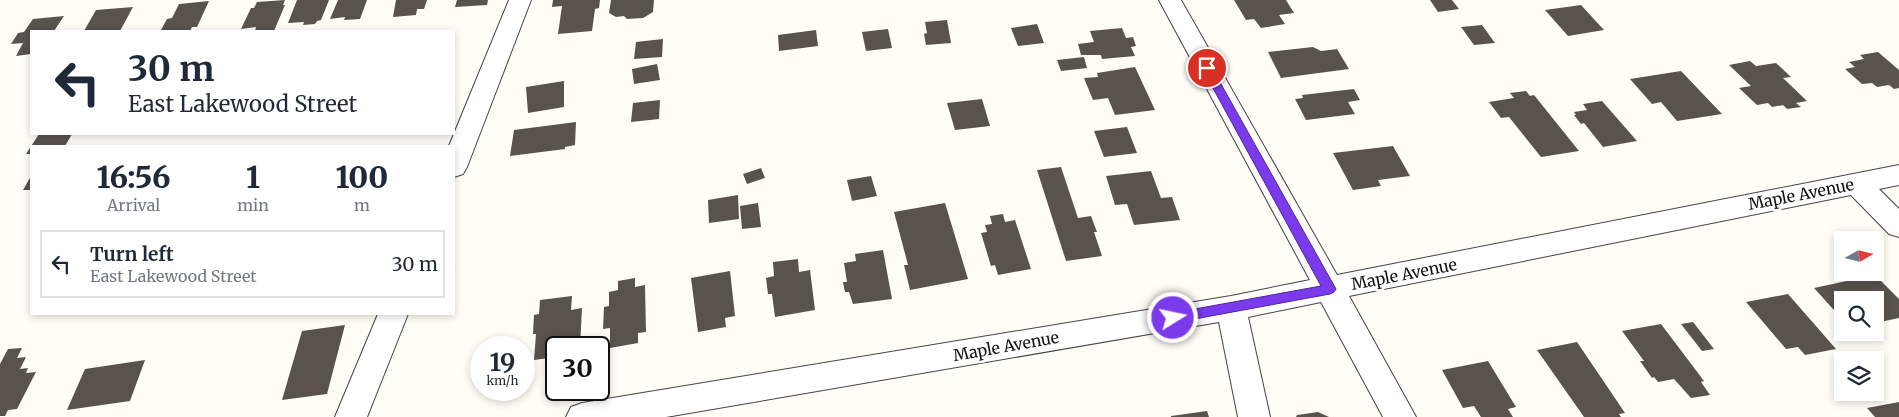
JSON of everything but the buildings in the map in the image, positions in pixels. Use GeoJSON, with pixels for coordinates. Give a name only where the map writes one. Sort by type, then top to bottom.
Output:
{"type":"FeatureCollection","features":[{"type":"Feature","properties":{"kind":"street"},"geometry":{"type":"LineString","coordinates":[[455,163],[520,0]]}},
{"type":"Feature","properties":{"kind":"street"},"geometry":{"type":"LineString","coordinates":[[1170,0],[1400,417]]}},
{"type":"Feature","properties":{"kind":"street","name":"Maple Avenue"},"geometry":{"type":"LineString","coordinates":[[582,417],[669,410],[1230,308],[1899,175]]}},
{"type":"Feature","properties":{"kind":"street"},"geometry":{"type":"LineString","coordinates":[[1856,183],[1899,226]]}},
{"type":"Feature","properties":{"kind":"street"},"geometry":{"type":"LineString","coordinates":[[1230,308],[1254,417]]}},
{"type":"Feature","properties":{"kind":"street"},"geometry":{"type":"LineString","coordinates":[[351,417],[393,315]]}},
{"type":"Feature","properties":{"kind":"route"},"geometry":{"type":"LineString","coordinates":[[1173,318],[1330,289],[1207,68]]}}]}
